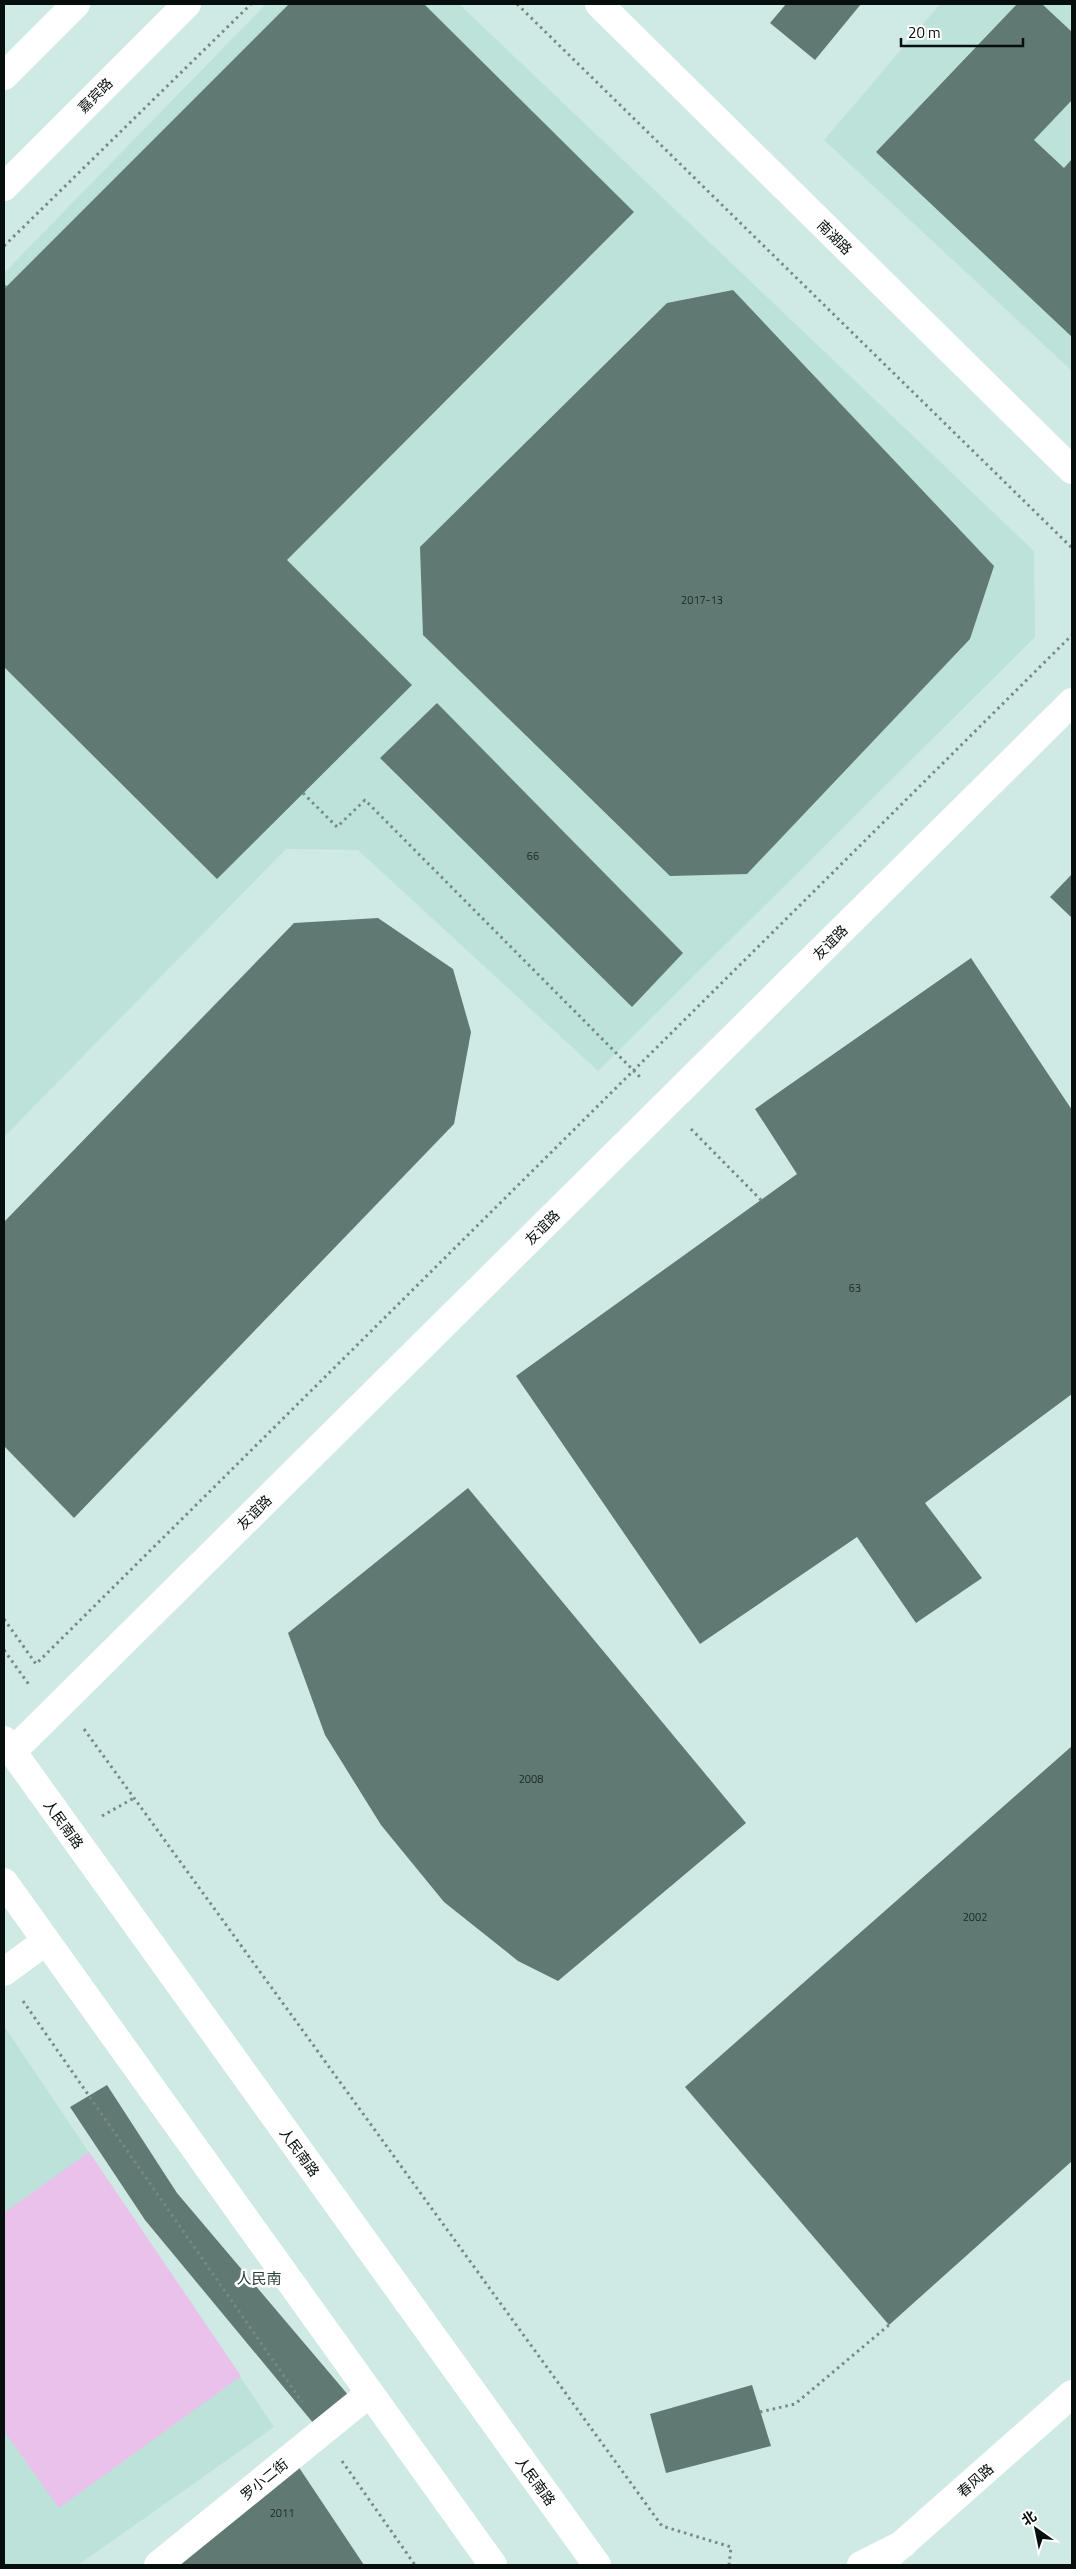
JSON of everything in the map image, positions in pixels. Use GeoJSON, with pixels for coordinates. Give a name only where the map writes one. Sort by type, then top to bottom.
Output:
{"type":"FeatureCollection","features":[{"type":"Feature","properties":{"kind":"street"},"geometry":{"type":"LineString","coordinates":[[4,76],[76,4]]}},
{"type":"Feature","properties":{"kind":"street","name":"嘉宾路"},"geometry":{"type":"LineString","coordinates":[[4,187],[187,4]]}},
{"type":"Feature","properties":{"kind":"street","name":"南湖路"},"geometry":{"type":"LineString","coordinates":[[598,4],[1072,470]]}},
{"type":"Feature","properties":{"kind":"street","name":"友谊路"},"geometry":{"type":"LineString","coordinates":[[8,1746],[57,1707],[1072,702]]}},
{"type":"Feature","properties":{"kind":"street","name":"人民南路"},"geometry":{"type":"LineString","coordinates":[[8,1746],[590,2555],[609,2565]]}},
{"type":"Feature","properties":{"kind":"street"},"geometry":{"type":"LineString","coordinates":[[4,1882],[493,2565]]}},
{"type":"Feature","properties":{"kind":"street"},"geometry":{"type":"LineString","coordinates":[[4,1972],[46,1942]]}},
{"type":"Feature","properties":{"kind":"street","name":"罗小二街"},"geometry":{"type":"LineString","coordinates":[[158,2565],[370,2393]]}},
{"type":"Feature","properties":{"kind":"street","name":"春风路"},"geometry":{"type":"LineString","coordinates":[[878,2565],[1072,2394]]}},
{"type":"Feature","properties":{"kind":"street"},"geometry":{"type":"LineString","coordinates":[[861,2565],[903,2544]]}},
{"type":"Feature","properties":{"kind":"path"},"geometry":{"type":"LineString","coordinates":[[4,246],[251,4]]}},
{"type":"Feature","properties":{"kind":"path"},"geometry":{"type":"LineString","coordinates":[[517,4],[1072,548]]}},
{"type":"Feature","properties":{"kind":"path"},"geometry":{"type":"LineString","coordinates":[[36,1664],[1072,635]]}},
{"type":"Feature","properties":{"kind":"path"},"geometry":{"type":"LineString","coordinates":[[303,793],[336,827],[365,800],[643,1080]]}},
{"type":"Feature","properties":{"kind":"path"},"geometry":{"type":"LineString","coordinates":[[685,1123],[761,1200]]}},
{"type":"Feature","properties":{"kind":"path"},"geometry":{"type":"LineString","coordinates":[[4,1620],[36,1664],[57,1707]]}},
{"type":"Feature","properties":{"kind":"path"},"geometry":{"type":"LineString","coordinates":[[4,1650],[57,1707],[662,2526],[731,2547],[729,2565]]}},
{"type":"Feature","properties":{"kind":"path"},"geometry":{"type":"LineString","coordinates":[[21,1998],[415,2565]]}},
{"type":"Feature","properties":{"kind":"path"},"geometry":{"type":"LineString","coordinates":[[760,2412],[795,2404],[889,2325]]}},
{"type":"Feature","properties":{"kind":"shaded area"},"geometry":{"type":"Polygon","coordinates":[[[266,4],[459,4],[1034,551],[1035,637],[598,1071],[358,850],[286,849],[4,1137],[4,273],[266,4]]]}},
{"type":"Feature","properties":{"kind":"shaded area"},"geometry":{"type":"Polygon","coordinates":[[[940,4],[1072,4],[1072,371],[824,140],[940,4]]]}},
{"type":"Feature","properties":{"kind":"shaded area"},"geometry":{"type":"Polygon","coordinates":[[[4,2026],[274,2427],[78,2565],[4,2565],[4,2026]]]}},
{"type":"Feature","properties":{"kind":"shaded area"},"geometry":{"type":"Polygon","coordinates":[[[89,2152],[241,2376],[59,2508],[4,2431],[4,2213],[89,2152]]]}},
{"type":"Feature","properties":{"kind":"building"},"geometry":{"type":"Polygon","coordinates":[[[289,4],[424,4],[634,212],[287,560],[412,685],[217,879],[4,667],[4,289],[289,4]]]}},
{"type":"Feature","properties":{"kind":"building"},"geometry":{"type":"Polygon","coordinates":[[[786,4],[861,4],[815,60],[770,23],[786,4]]]}},
{"type":"Feature","properties":{"kind":"building"},"geometry":{"type":"Polygon","coordinates":[[[1017,4],[1042,4],[1072,32],[1072,100],[1034,140],[1064,168],[1072,159],[1072,337],[876,152],[1017,4]]]}},
{"type":"Feature","properties":{"kind":"building"},"geometry":{"type":"Polygon","coordinates":[[[733,290],[994,566],[970,639],[747,874],[670,876],[423,635],[420,547],[667,303],[733,290]]]}},
{"type":"Feature","properties":{"kind":"building"},"geometry":{"type":"Polygon","coordinates":[[[437,703],[683,953],[632,1007],[380,758],[437,703]]]}},
{"type":"Feature","properties":{"kind":"building"},"geometry":{"type":"Polygon","coordinates":[[[1072,874],[1072,918],[1050,897],[1072,874]]]}},
{"type":"Feature","properties":{"kind":"building"},"geometry":{"type":"Polygon","coordinates":[[[378,918],[453,969],[471,1032],[454,1124],[74,1518],[4,1446],[4,1222],[294,923],[378,918]]]}},
{"type":"Feature","properties":{"kind":"building"},"geometry":{"type":"Polygon","coordinates":[[[971,958],[1072,1110],[1072,1394],[925,1503],[982,1578],[916,1623],[857,1537],[700,1644],[516,1376],[797,1174],[755,1109],[971,958]]]}},
{"type":"Feature","properties":{"kind":"building"},"geometry":{"type":"Polygon","coordinates":[[[468,1488],[746,1823],[558,1981],[518,1961],[444,1902],[381,1825],[325,1735],[288,1633],[468,1488]]]}},
{"type":"Feature","properties":{"kind":"building"},"geometry":{"type":"Polygon","coordinates":[[[1072,1746],[1072,2161],[889,2325],[685,2087],[1072,1746]]]}},
{"type":"Feature","properties":{"kind":"building"},"geometry":{"type":"Polygon","coordinates":[[[107,2085],[177,2193],[349,2396],[314,2424],[145,2220],[70,2107],[107,2085]]]}},
{"type":"Feature","properties":{"kind":"building"},"geometry":{"type":"Polygon","coordinates":[[[752,2385],[771,2446],[666,2473],[650,2414],[752,2385]]]}},
{"type":"Feature","properties":{"kind":"building"},"geometry":{"type":"Polygon","coordinates":[[[294,2460],[364,2565],[177,2565],[294,2460]]]}},
{"type":"Feature","properties":{"kind":"district","name":"人民南"},"geometry":{"type":"Point","coordinates":[259,2278]}}]}
